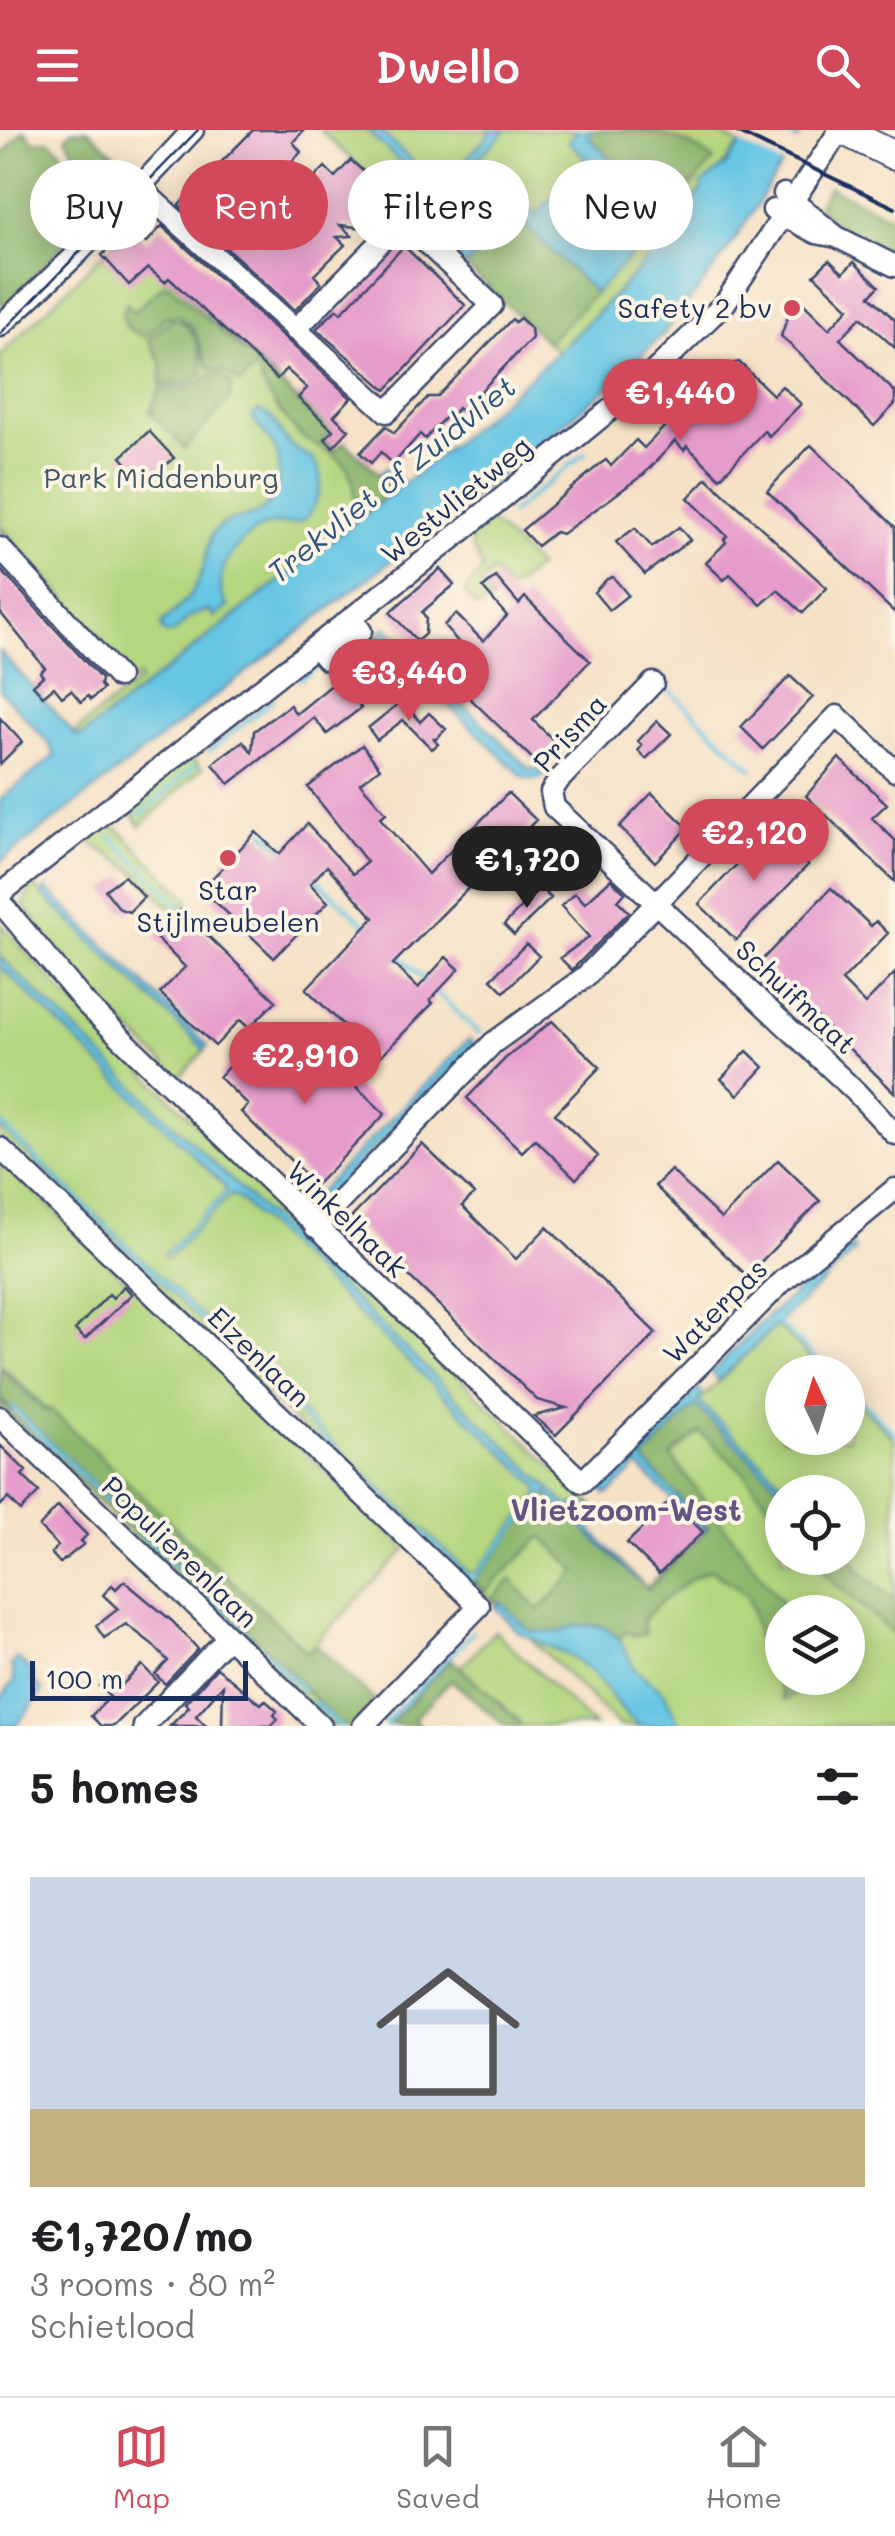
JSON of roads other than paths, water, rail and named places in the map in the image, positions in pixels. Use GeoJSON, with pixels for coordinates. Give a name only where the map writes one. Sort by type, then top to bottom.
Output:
{"type":"FeatureCollection","features":[{"type":"Feature","properties":{"kind":"highway"},"geometry":{"type":"LineString","coordinates":[[847,133],[895,156]]}},
{"type":"Feature","properties":{"kind":"street"},"geometry":{"type":"LineString","coordinates":[[159,165],[193,130]]}},
{"type":"Feature","properties":{"kind":"street","name":"Westvlietweg"},"geometry":{"type":"LineString","coordinates":[[782,204],[825,130]]}},
{"type":"Feature","properties":{"kind":"street","name":"Westvlietweg"},"geometry":{"type":"LineString","coordinates":[[0,898],[588,430],[684,342],[698,315],[782,204],[847,133]]}},
{"type":"Feature","properties":{"kind":"street"},"geometry":{"type":"LineString","coordinates":[[159,204],[295,330],[387,412],[492,306],[402,220],[295,330]]}},
{"type":"Feature","properties":{"kind":"street"},"geometry":{"type":"LineString","coordinates":[[782,204],[816,234],[837,236],[895,266]]}},
{"type":"Feature","properties":{"kind":"street"},"geometry":{"type":"LineString","coordinates":[[0,326],[80,250]]}},
{"type":"Feature","properties":{"kind":"street"},"geometry":{"type":"LineString","coordinates":[[0,548],[118,678]]}},
{"type":"Feature","properties":{"kind":"street","name":"Prisma"},"geometry":{"type":"LineString","coordinates":[[653,683],[550,792],[554,807],[656,904]]}},
{"type":"Feature","properties":{"kind":"street"},"geometry":{"type":"LineString","coordinates":[[315,1227],[493,1043],[585,976],[837,716],[895,772]]}},
{"type":"Feature","properties":{"kind":"street","name":"Winkelhaak"},"geometry":{"type":"LineString","coordinates":[[0,898],[86,1004],[582,1482]]}},
{"type":"Feature","properties":{"kind":"street","name":"Schuifmaat"},"geometry":{"type":"LineString","coordinates":[[656,904],[856,1092],[895,1134]]}},
{"type":"Feature","properties":{"kind":"street","name":"Elzenlaan"},"geometry":{"type":"LineString","coordinates":[[0,1148],[479,1606],[364,1726]]}},
{"type":"Feature","properties":{"kind":"street","name":"Waterpas"},"geometry":{"type":"LineString","coordinates":[[582,1482],[783,1281],[895,1189]]}},
{"type":"Feature","properties":{"kind":"street","name":"Populierenlaan"},"geometry":{"type":"LineString","coordinates":[[0,1417],[321,1726]]}},
{"type":"Feature","properties":{"kind":"street"},"geometry":{"type":"LineString","coordinates":[[144,1726],[228,1636]]}},
{"type":"Feature","properties":{"kind":"water"},"geometry":{"type":"Polygon","coordinates":[[[366,130],[379,130],[411,160],[398,160],[366,130]]]}},
{"type":"Feature","properties":{"kind":"water"},"geometry":{"type":"Polygon","coordinates":[[[487,130],[506,130],[478,159],[465,160],[489,135],[487,130]]]}},
{"type":"Feature","properties":{"kind":"water"},"geometry":{"type":"Polygon","coordinates":[[[578,130],[593,130],[588,137],[612,160],[586,160],[568,141],[578,130]]]}},
{"type":"Feature","properties":{"kind":"water","name":"Trekvliet of Zuidvliet"},"geometry":{"type":"Polygon","coordinates":[[[750,130],[804,130],[734,241],[695,294],[664,333],[608,387],[475,496],[0,862],[0,799],[55,756],[49,744],[0,690],[0,651],[76,736],[82,736],[396,490],[380,474],[386,468],[404,484],[469,430],[593,317],[653,250],[693,250],[693,200],[701,185],[727,164],[750,130]]]}},
{"type":"Feature","properties":{"kind":"water"},"geometry":{"type":"Polygon","coordinates":[[[549,201],[549,248],[529,229],[529,209],[536,215],[549,201]]]}},
{"type":"Feature","properties":{"kind":"water"},"geometry":{"type":"Polygon","coordinates":[[[463,250],[480,250],[465,266],[456,257],[463,250]]]}},
{"type":"Feature","properties":{"kind":"water"},"geometry":{"type":"Polygon","coordinates":[[[551,250],[636,250],[595,293],[551,250]]]}},
{"type":"Feature","properties":{"kind":"water"},"geometry":{"type":"Polygon","coordinates":[[[257,411],[270,417],[288,442],[317,465],[320,486],[315,503],[302,521],[264,527],[234,550],[221,583],[228,607],[215,617],[208,610],[189,617],[174,633],[167,634],[161,630],[162,623],[194,589],[214,532],[228,522],[255,514],[273,496],[279,470],[277,453],[254,421],[252,416],[257,411]]]}},
{"type":"Feature","properties":{"kind":"water"},"geometry":{"type":"Polygon","coordinates":[[[386,627],[415,658],[420,659],[439,641],[455,648],[460,654],[446,671],[429,662],[426,668],[529,769],[540,769],[545,776],[536,780],[523,777],[376,636],[386,627]]]}},
{"type":"Feature","properties":{"kind":"water"},"geometry":{"type":"Polygon","coordinates":[[[46,888],[208,1046],[205,1050],[43,895],[46,888]]]}},
{"type":"Feature","properties":{"kind":"water"},"geometry":{"type":"Polygon","coordinates":[[[0,957],[568,1506],[592,1505],[591,1530],[640,1583],[547,1493],[539,1498],[539,1487],[237,1197],[226,1192],[225,1186],[0,966],[0,957]]]}},
{"type":"Feature","properties":{"kind":"water"},"geometry":{"type":"Polygon","coordinates":[[[469,1039],[475,1045],[318,1205],[312,1199],[469,1039]]]}},
{"type":"Feature","properties":{"kind":"water"},"geometry":{"type":"Polygon","coordinates":[[[852,1246],[855,1251],[719,1380],[711,1373],[769,1315],[852,1246]]]}},
{"type":"Feature","properties":{"kind":"water"},"geometry":{"type":"Polygon","coordinates":[[[698,1389],[703,1395],[699,1402],[775,1475],[768,1475],[695,1405],[643,1460],[706,1527],[703,1530],[638,1466],[610,1493],[605,1494],[602,1485],[698,1389]]]}},
{"type":"Feature","properties":{"kind":"water"},"geometry":{"type":"Polygon","coordinates":[[[501,1602],[529,1631],[560,1632],[575,1625],[601,1626],[609,1631],[620,1639],[634,1669],[664,1692],[680,1726],[640,1726],[628,1717],[593,1673],[574,1658],[520,1633],[495,1607],[501,1602]]]}},
{"type":"Feature","properties":{"kind":"water"},"geometry":{"type":"Polygon","coordinates":[[[17,1658],[34,1674],[31,1679],[43,1691],[16,1726],[0,1726],[0,1699],[14,1681],[11,1665],[17,1658]]]}},
{"type":"Feature","properties":{"kind":"waterway"},"geometry":{"type":"LineString","coordinates":[[510,514],[585,453]]}},
{"type":"Feature","properties":{"kind":"waterway"},"geometry":{"type":"LineString","coordinates":[[300,680],[315,668]]}},
{"type":"Feature","properties":{"kind":"waterway"},"geometry":{"type":"LineString","coordinates":[[668,689],[753,770]]}},
{"type":"Feature","properties":{"kind":"waterway"},"geometry":{"type":"LineString","coordinates":[[209,751],[273,700]]}},
{"type":"Feature","properties":{"kind":"waterway"},"geometry":{"type":"LineString","coordinates":[[140,815],[194,766]]}},
{"type":"Feature","properties":{"kind":"waterway"},"geometry":{"type":"LineString","coordinates":[[265,832],[287,853]]}},
{"type":"Feature","properties":{"kind":"waterway"},"geometry":{"type":"LineString","coordinates":[[110,836],[181,906]]}},
{"type":"Feature","properties":{"kind":"waterway"},"geometry":{"type":"LineString","coordinates":[[313,876],[368,927]]}},
{"type":"Feature","properties":{"kind":"waterway"},"geometry":{"type":"LineString","coordinates":[[397,954],[426,982]]}},
{"type":"Feature","properties":{"kind":"waterway"},"geometry":{"type":"LineString","coordinates":[[436,992],[479,1033]]}},
{"type":"Feature","properties":{"kind":"waterway"},"geometry":{"type":"LineString","coordinates":[[0,1124],[472,1580],[541,1496]]}},
{"type":"Feature","properties":{"kind":"waterway"},"geometry":{"type":"LineString","coordinates":[[169,1252],[229,1192]]}},
{"type":"Feature","properties":{"kind":"waterway"},"geometry":{"type":"LineString","coordinates":[[778,1322],[813,1355]]}},
{"type":"Feature","properties":{"kind":"waterway"},"geometry":{"type":"LineString","coordinates":[[865,1405],[895,1434]]}},
{"type":"Feature","properties":{"kind":"waterway"},"geometry":{"type":"LineString","coordinates":[[13,1408],[303,1690]]}},
{"type":"Feature","properties":{"kind":"waterway"},"geometry":{"type":"LineString","coordinates":[[388,1726],[385,1723],[473,1632]]}},
{"type":"Feature","properties":{"kind":"waterway"},"geometry":{"type":"LineString","coordinates":[[314,1702],[339,1726]]}},
{"type":"Feature","properties":{"kind":"tram line"},"geometry":{"type":"LineString","coordinates":[[0,334],[198,130]]}},
{"type":"Feature","properties":{"kind":"railway"},"geometry":{"type":"LineString","coordinates":[[733,130],[895,208]]}},
{"type":"Feature","properties":{"kind":"place","name":"Safety 2 bv"},"geometry":{"type":"Point","coordinates":[792,308]}},
{"type":"Feature","properties":{"kind":"place","name":"Star Stijlmeubelen"},"geometry":{"type":"Point","coordinates":[228,858]}},
{"type":"Feature","properties":{"kind":"district","name":"Vlietzoom-West"},"geometry":{"type":"Point","coordinates":[626,1511]}},
{"type":"Feature","properties":{"kind":"park label","name":"Park Middenburg"},"geometry":{"type":"Point","coordinates":[161,478]}}]}
